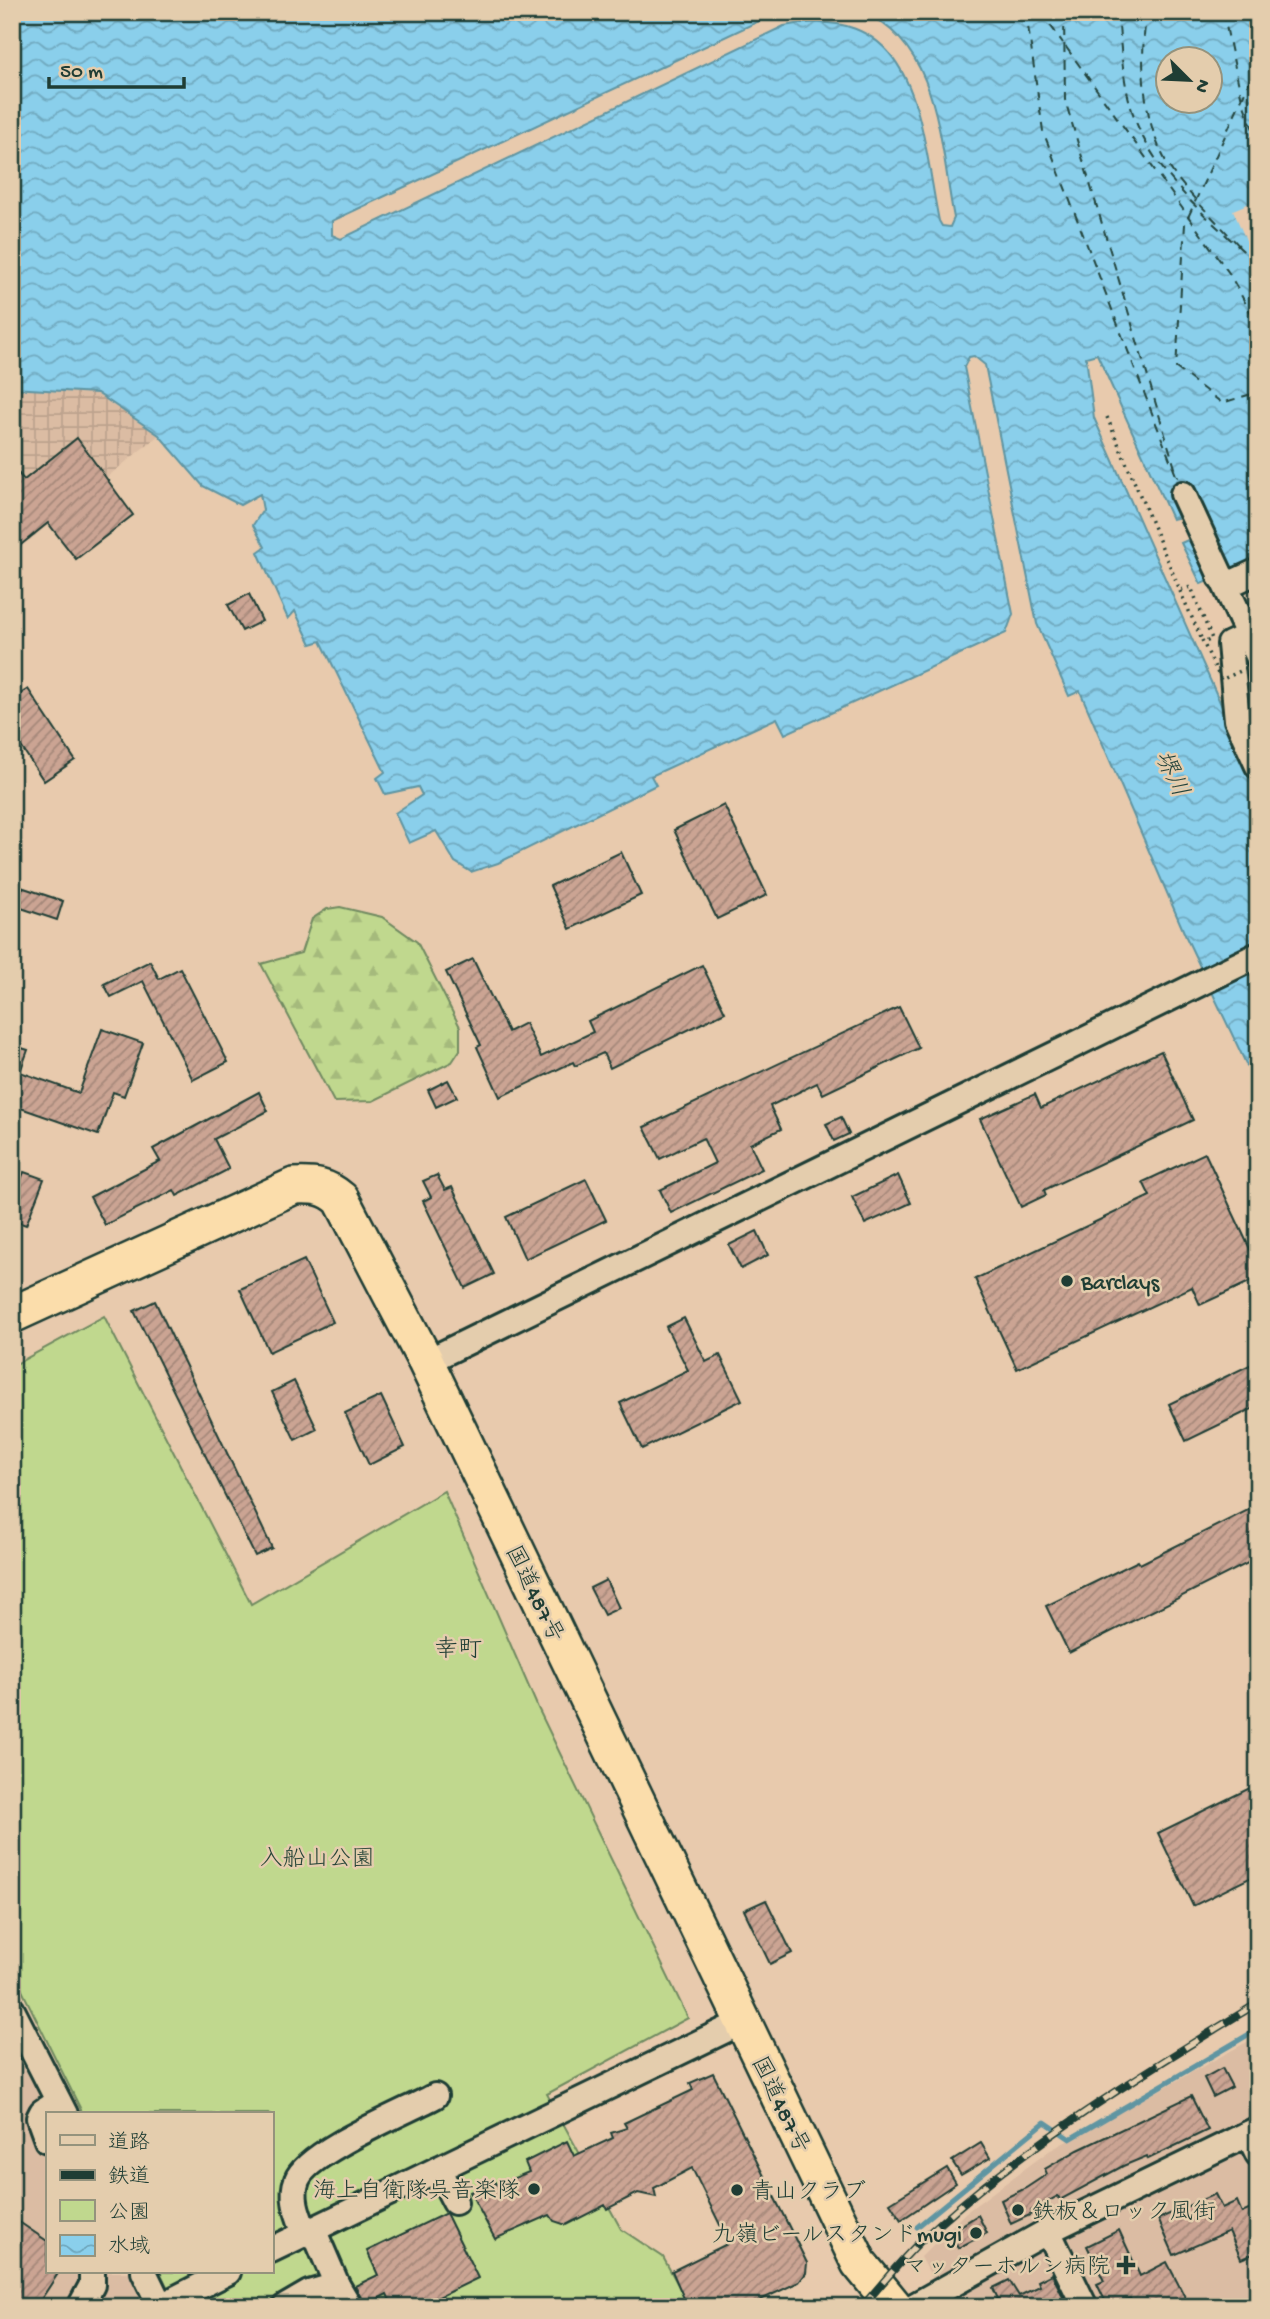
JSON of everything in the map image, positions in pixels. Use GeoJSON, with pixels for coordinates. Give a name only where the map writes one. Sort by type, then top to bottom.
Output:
{"type":"FeatureCollection","features":[{"type":"Feature","properties":{"kind":"highway","name":"国道487号"},"geometry":{"type":"LineString","coordinates":[[12,1315],[294,1185],[316,1185],[330,1190],[341,1199],[426,1362],[859,2263],[895,2307]]}},
{"type":"Feature","properties":{"kind":"street"},"geometry":{"type":"LineString","coordinates":[[1183,494],[1220,577],[1241,641],[1252,690]]}},
{"type":"Feature","properties":{"kind":"street"},"geometry":{"type":"LineString","coordinates":[[1220,577],[1232,583],[1258,572]]}},
{"type":"Feature","properties":{"kind":"street"},"geometry":{"type":"LineString","coordinates":[[1241,641],[1237,720],[1258,766]]}},
{"type":"Feature","properties":{"kind":"street"},"geometry":{"type":"LineString","coordinates":[[426,1362],[1258,955]]}},
{"type":"Feature","properties":{"kind":"street"},"geometry":{"type":"LineString","coordinates":[[12,2010],[61,2107],[42,2112],[39,2118],[46,2137]]}},
{"type":"Feature","properties":{"kind":"street"},"geometry":{"type":"LineString","coordinates":[[273,2249],[742,2022]]}},
{"type":"Feature","properties":{"kind":"street"},"geometry":{"type":"LineString","coordinates":[[350,2307],[295,2206],[295,2183],[303,2167],[322,2154],[435,2096]]}},
{"type":"Feature","properties":{"kind":"street"},"geometry":{"type":"LineString","coordinates":[[912,2307],[1048,2231],[1254,2139]]}},
{"type":"Feature","properties":{"kind":"street"},"geometry":{"type":"LineString","coordinates":[[439,2169],[455,2202]]}},
{"type":"Feature","properties":{"kind":"street"},"geometry":{"type":"LineString","coordinates":[[1048,2231],[1085,2307]]}},
{"type":"Feature","properties":{"kind":"street"},"geometry":{"type":"LineString","coordinates":[[145,2274],[161,2306],[224,2274]]}},
{"type":"Feature","properties":{"kind":"street"},"geometry":{"type":"LineString","coordinates":[[285,2307],[309,2293],[337,2285]]}},
{"type":"Feature","properties":{"kind":"street"},"geometry":{"type":"LineString","coordinates":[[80,2307],[93,2288]]}},
{"type":"Feature","properties":{"kind":"path"},"geometry":{"type":"LineString","coordinates":[[1107,417],[1221,680],[1258,663]]}},
{"type":"Feature","properties":{"kind":"path"},"geometry":{"type":"LineString","coordinates":[[1180,590],[1191,587],[1241,641]]}},
{"type":"Feature","properties":{"kind":"shaded area"},"geometry":{"type":"Polygon","coordinates":[[[12,388],[97,393],[159,435],[12,554],[12,388]]]}},
{"type":"Feature","properties":{"kind":"shaded area"},"geometry":{"type":"Polygon","coordinates":[[[12,2036],[49,2112],[46,2112],[46,2274],[130,2274],[146,2307],[12,2307],[12,2036]]]}},
{"type":"Feature","properties":{"kind":"shaded area"},"geometry":{"type":"Polygon","coordinates":[[[1258,2036],[1258,2307],[948,2307],[921,2257],[965,2213],[1049,2151],[1258,2036]]]}},
{"type":"Feature","properties":{"kind":"green space"},"geometry":{"type":"Polygon","coordinates":[[[340,907],[382,917],[417,942],[460,1027],[460,1050],[452,1062],[373,1101],[334,1102],[261,964],[301,953],[312,919],[327,909],[340,907]]]}},
{"type":"Feature","properties":{"kind":"green space","name":"入船山公園"},"geometry":{"type":"Polygon","coordinates":[[[104,1316],[251,1604],[444,1491],[538,1708],[688,2018],[547,2094],[621,2229],[663,2257],[690,2307],[177,2307],[161,2274],[273,2274],[273,2112],[82,2112],[12,1970],[12,1366],[104,1316]]]}},
{"type":"Feature","properties":{"kind":"water","name":"堺川"},"geometry":{"type":"Polygon","coordinates":[[[12,12],[778,12],[332,221],[332,235],[341,239],[784,26],[829,23],[863,32],[888,51],[905,78],[926,147],[939,221],[942,226],[950,227],[954,218],[939,130],[922,72],[907,48],[888,27],[862,12],[1258,12],[1258,560],[1201,584],[1181,543],[1190,539],[1181,517],[1172,519],[1097,354],[1086,357],[1094,418],[1258,788],[1258,1089],[1186,937],[1080,691],[1069,696],[1037,624],[985,365],[974,356],[969,357],[964,367],[1013,614],[1006,633],[785,734],[777,718],[651,776],[656,785],[498,863],[471,872],[455,862],[436,831],[409,843],[395,813],[422,795],[418,787],[385,794],[377,778],[385,772],[321,641],[311,644],[295,611],[288,619],[258,552],[265,547],[253,525],[263,510],[260,494],[240,505],[203,486],[159,435],[97,393],[12,388],[12,12]]]}},
{"type":"Feature","properties":{"kind":"pier"},"geometry":{"type":"Polygon","coordinates":[[[1257,200],[1258,202],[1258,268],[1233,210],[1257,200]]]}},
{"type":"Feature","properties":{"kind":"building"},"geometry":{"type":"Polygon","coordinates":[[[77,438],[133,515],[76,559],[48,523],[12,552],[12,466],[24,480],[77,438]]]}},
{"type":"Feature","properties":{"kind":"building"},"geometry":{"type":"Polygon","coordinates":[[[249,594],[262,621],[242,631],[228,605],[249,594]]]}},
{"type":"Feature","properties":{"kind":"building"},"geometry":{"type":"Polygon","coordinates":[[[28,689],[75,760],[44,781],[12,733],[12,699],[28,689]]]}},
{"type":"Feature","properties":{"kind":"building"},"geometry":{"type":"Polygon","coordinates":[[[724,805],[767,895],[717,919],[674,830],[724,805]]]}},
{"type":"Feature","properties":{"kind":"building"},"geometry":{"type":"Polygon","coordinates":[[[621,852],[641,895],[570,929],[550,886],[621,852]]]}},
{"type":"Feature","properties":{"kind":"building"},"geometry":{"type":"Polygon","coordinates":[[[12,884],[63,901],[57,920],[12,905],[12,884]]]}},
{"type":"Feature","properties":{"kind":"building"},"geometry":{"type":"Polygon","coordinates":[[[473,959],[508,1032],[525,1023],[541,1057],[593,1032],[588,1021],[702,965],[725,1012],[610,1068],[603,1053],[575,1066],[573,1062],[500,1097],[477,1047],[481,1045],[446,972],[473,959]]]}},
{"type":"Feature","properties":{"kind":"building"},"geometry":{"type":"Polygon","coordinates":[[[150,961],[159,979],[180,968],[228,1062],[193,1080],[143,981],[111,997],[104,984],[150,961]]]}},
{"type":"Feature","properties":{"kind":"building"},"geometry":{"type":"Polygon","coordinates":[[[899,1007],[919,1048],[823,1094],[817,1083],[770,1106],[781,1129],[750,1144],[762,1169],[671,1213],[660,1190],[715,1163],[703,1138],[660,1159],[644,1127],[899,1007]]]}},
{"type":"Feature","properties":{"kind":"building"},"geometry":{"type":"Polygon","coordinates":[[[102,1029],[143,1043],[124,1096],[113,1092],[98,1135],[12,1105],[12,1045],[28,1050],[20,1072],[79,1093],[102,1029]]]}},
{"type":"Feature","properties":{"kind":"building"},"geometry":{"type":"Polygon","coordinates":[[[1161,1051],[1193,1120],[1044,1190],[1046,1195],[1021,1207],[980,1119],[1035,1094],[1041,1108],[1161,1051]]]}},
{"type":"Feature","properties":{"kind":"building"},"geometry":{"type":"Polygon","coordinates":[[[448,1080],[457,1097],[436,1107],[428,1090],[448,1080]]]}},
{"type":"Feature","properties":{"kind":"building"},"geometry":{"type":"Polygon","coordinates":[[[259,1092],[268,1111],[214,1139],[229,1169],[177,1196],[174,1190],[105,1225],[90,1197],[160,1161],[153,1149],[259,1092]]]}},
{"type":"Feature","properties":{"kind":"building"},"geometry":{"type":"Polygon","coordinates":[[[841,1117],[849,1134],[834,1141],[826,1124],[841,1117]]]}},
{"type":"Feature","properties":{"kind":"building"},"geometry":{"type":"Polygon","coordinates":[[[1205,1153],[1258,1266],[1258,1278],[1200,1305],[1192,1287],[1017,1369],[975,1279],[1150,1196],[1143,1182],[1205,1153]]]}},
{"type":"Feature","properties":{"kind":"building"},"geometry":{"type":"Polygon","coordinates":[[[24,1172],[44,1179],[26,1225],[12,1220],[12,1202],[24,1172]]]}},
{"type":"Feature","properties":{"kind":"building"},"geometry":{"type":"Polygon","coordinates":[[[437,1175],[445,1190],[452,1187],[494,1274],[465,1288],[423,1201],[431,1197],[423,1181],[437,1175]]]}},
{"type":"Feature","properties":{"kind":"building"},"geometry":{"type":"Polygon","coordinates":[[[898,1175],[911,1203],[865,1224],[852,1197],[898,1175]]]}},
{"type":"Feature","properties":{"kind":"building"},"geometry":{"type":"Polygon","coordinates":[[[586,1179],[606,1220],[525,1259],[506,1217],[586,1179]]]}},
{"type":"Feature","properties":{"kind":"building"},"geometry":{"type":"Polygon","coordinates":[[[757,1231],[768,1255],[741,1269],[729,1245],[757,1231]]]}},
{"type":"Feature","properties":{"kind":"building"},"geometry":{"type":"Polygon","coordinates":[[[304,1260],[333,1322],[269,1352],[240,1289],[304,1260]]]}},
{"type":"Feature","properties":{"kind":"building"},"geometry":{"type":"Polygon","coordinates":[[[155,1301],[272,1548],[255,1556],[134,1311],[155,1301]]]}},
{"type":"Feature","properties":{"kind":"building"},"geometry":{"type":"Polygon","coordinates":[[[684,1318],[706,1362],[720,1355],[742,1400],[642,1449],[620,1403],[688,1370],[666,1327],[684,1318]]]}},
{"type":"Feature","properties":{"kind":"building"},"geometry":{"type":"Polygon","coordinates":[[[1258,1361],[1258,1406],[1186,1441],[1169,1404],[1258,1361]]]}},
{"type":"Feature","properties":{"kind":"building"},"geometry":{"type":"Polygon","coordinates":[[[294,1381],[317,1429],[295,1440],[272,1392],[294,1381]]]}},
{"type":"Feature","properties":{"kind":"building"},"geometry":{"type":"Polygon","coordinates":[[[381,1396],[405,1447],[369,1465],[345,1413],[381,1396]]]}},
{"type":"Feature","properties":{"kind":"building"},"geometry":{"type":"Polygon","coordinates":[[[1258,1505],[1258,1558],[1069,1653],[1046,1606],[1138,1561],[1140,1564],[1258,1505]]]}},
{"type":"Feature","properties":{"kind":"building"},"geometry":{"type":"Polygon","coordinates":[[[606,1580],[619,1608],[604,1615],[590,1588],[606,1580]]]}},
{"type":"Feature","properties":{"kind":"building"},"geometry":{"type":"Polygon","coordinates":[[[1258,1784],[1258,1874],[1193,1906],[1158,1833],[1258,1784]]]}},
{"type":"Feature","properties":{"kind":"building"},"geometry":{"type":"Polygon","coordinates":[[[766,1900],[792,1953],[770,1964],[744,1910],[766,1900]]]}},
{"type":"Feature","properties":{"kind":"building"},"geometry":{"type":"Polygon","coordinates":[[[1222,2068],[1232,2087],[1213,2097],[1204,2078],[1222,2068]]]}},
{"type":"Feature","properties":{"kind":"building","name":"青山クラブ"},"geometry":{"type":"Polygon","coordinates":[[[713,2073],[807,2263],[806,2273],[799,2282],[746,2307],[694,2307],[692,2302],[686,2303],[672,2271],[729,2243],[692,2168],[654,2188],[656,2197],[638,2193],[607,2209],[605,2205],[566,2225],[554,2221],[550,2215],[495,2239],[470,2192],[494,2181],[497,2185],[529,2172],[525,2162],[567,2141],[574,2156],[613,2138],[611,2133],[627,2128],[624,2123],[693,2090],[690,2083],[713,2073]]]}},
{"type":"Feature","properties":{"kind":"building"},"geometry":{"type":"Polygon","coordinates":[[[1191,2096],[1208,2130],[1148,2159],[1147,2156],[1123,2166],[1060,2200],[1058,2196],[1031,2211],[1032,2214],[1011,2224],[1001,2200],[1026,2188],[1047,2174],[1045,2169],[1078,2150],[1191,2096]]]}},
{"type":"Feature","properties":{"kind":"building"},"geometry":{"type":"Polygon","coordinates":[[[981,2143],[990,2158],[961,2175],[952,2161],[981,2143]]]}},
{"type":"Feature","properties":{"kind":"building"},"geometry":{"type":"Polygon","coordinates":[[[947,2168],[956,2183],[901,2220],[890,2203],[947,2168]]]}},
{"type":"Feature","properties":{"kind":"building"},"geometry":{"type":"Polygon","coordinates":[[[1215,2194],[1222,2208],[1237,2201],[1242,2213],[1258,2206],[1258,2252],[1241,2259],[1229,2231],[1174,2255],[1158,2219],[1215,2194]]]}},
{"type":"Feature","properties":{"kind":"building"},"geometry":{"type":"Polygon","coordinates":[[[446,2213],[478,2278],[418,2307],[393,2307],[387,2294],[365,2306],[355,2286],[378,2275],[367,2251],[446,2213]]]}},
{"type":"Feature","properties":{"kind":"building"},"geometry":{"type":"Polygon","coordinates":[[[978,2215],[987,2233],[958,2248],[951,2232],[978,2215]]]}},
{"type":"Feature","properties":{"kind":"building"},"geometry":{"type":"Polygon","coordinates":[[[12,2217],[46,2240],[46,2274],[58,2274],[36,2307],[12,2307],[12,2217]]]}},
{"type":"Feature","properties":{"kind":"building"},"geometry":{"type":"Polygon","coordinates":[[[1119,2230],[1140,2276],[1167,2262],[1190,2307],[1134,2307],[1130,2298],[1108,2307],[1097,2284],[1104,2281],[1087,2246],[1119,2230]]]}},
{"type":"Feature","properties":{"kind":"building"},"geometry":{"type":"Polygon","coordinates":[[[1052,2274],[1068,2307],[982,2307],[998,2299],[993,2288],[1009,2280],[1019,2296],[1040,2286],[1038,2281],[1052,2274]]]}},
{"type":"Feature","properties":{"kind":"waterway"},"geometry":{"type":"LineString","coordinates":[[917,2227],[1045,2122],[1070,2139],[1258,2029]]}},
{"type":"Feature","properties":{"kind":"ferry route"},"geometry":{"type":"LineString","coordinates":[[1026,12],[1043,131],[1179,483]]}},
{"type":"Feature","properties":{"kind":"ferry route"},"geometry":{"type":"LineString","coordinates":[[1041,12],[1063,43]]}},
{"type":"Feature","properties":{"kind":"ferry route"},"geometry":{"type":"LineString","coordinates":[[1064,12],[1065,100],[1178,478]]}},
{"type":"Feature","properties":{"kind":"ferry route"},"geometry":{"type":"LineString","coordinates":[[1118,12],[1129,101],[1149,149],[1191,202],[1256,263]]}},
{"type":"Feature","properties":{"kind":"ferry route"},"geometry":{"type":"LineString","coordinates":[[1147,12],[1144,76],[1150,121],[1157,141],[1177,178],[1243,250]]}},
{"type":"Feature","properties":{"kind":"ferry route"},"geometry":{"type":"LineString","coordinates":[[1223,12],[1242,100],[1258,142]]}},
{"type":"Feature","properties":{"kind":"ferry route"},"geometry":{"type":"LineString","coordinates":[[1066,47],[1229,273],[1258,326]]}},
{"type":"Feature","properties":{"kind":"ferry route"},"geometry":{"type":"LineString","coordinates":[[1258,63],[1185,224],[1176,368],[1222,403],[1258,392]]}},
{"type":"Feature","properties":{"kind":"railway"},"geometry":{"type":"LineString","coordinates":[[862,2307],[898,2264],[928,2234],[1013,2163],[1093,2107],[1258,2003]]}},
{"type":"Feature","properties":{"kind":"place","name":"Barclays"},"geometry":{"type":"Point","coordinates":[1067,1281]}},
{"type":"Feature","properties":{"kind":"place","name":"海上自衛隊呉音楽隊"},"geometry":{"type":"Point","coordinates":[534,2189]}},
{"type":"Feature","properties":{"kind":"place","name":"青山クラブ"},"geometry":{"type":"Point","coordinates":[737,2190]}},
{"type":"Feature","properties":{"kind":"place","name":"鉄板＆ロック風街"},"geometry":{"type":"Point","coordinates":[1018,2210]}},
{"type":"Feature","properties":{"kind":"place","name":"九嶺ビールスタンドmugi"},"geometry":{"type":"Point","coordinates":[976,2233]}},
{"type":"Feature","properties":{"kind":"place","name":"マッターホルン病院"},"geometry":{"type":"Point","coordinates":[1126,2265]}},
{"type":"Feature","properties":{"kind":"district","name":"幸町"},"geometry":{"type":"Point","coordinates":[458,1648]}}]}
